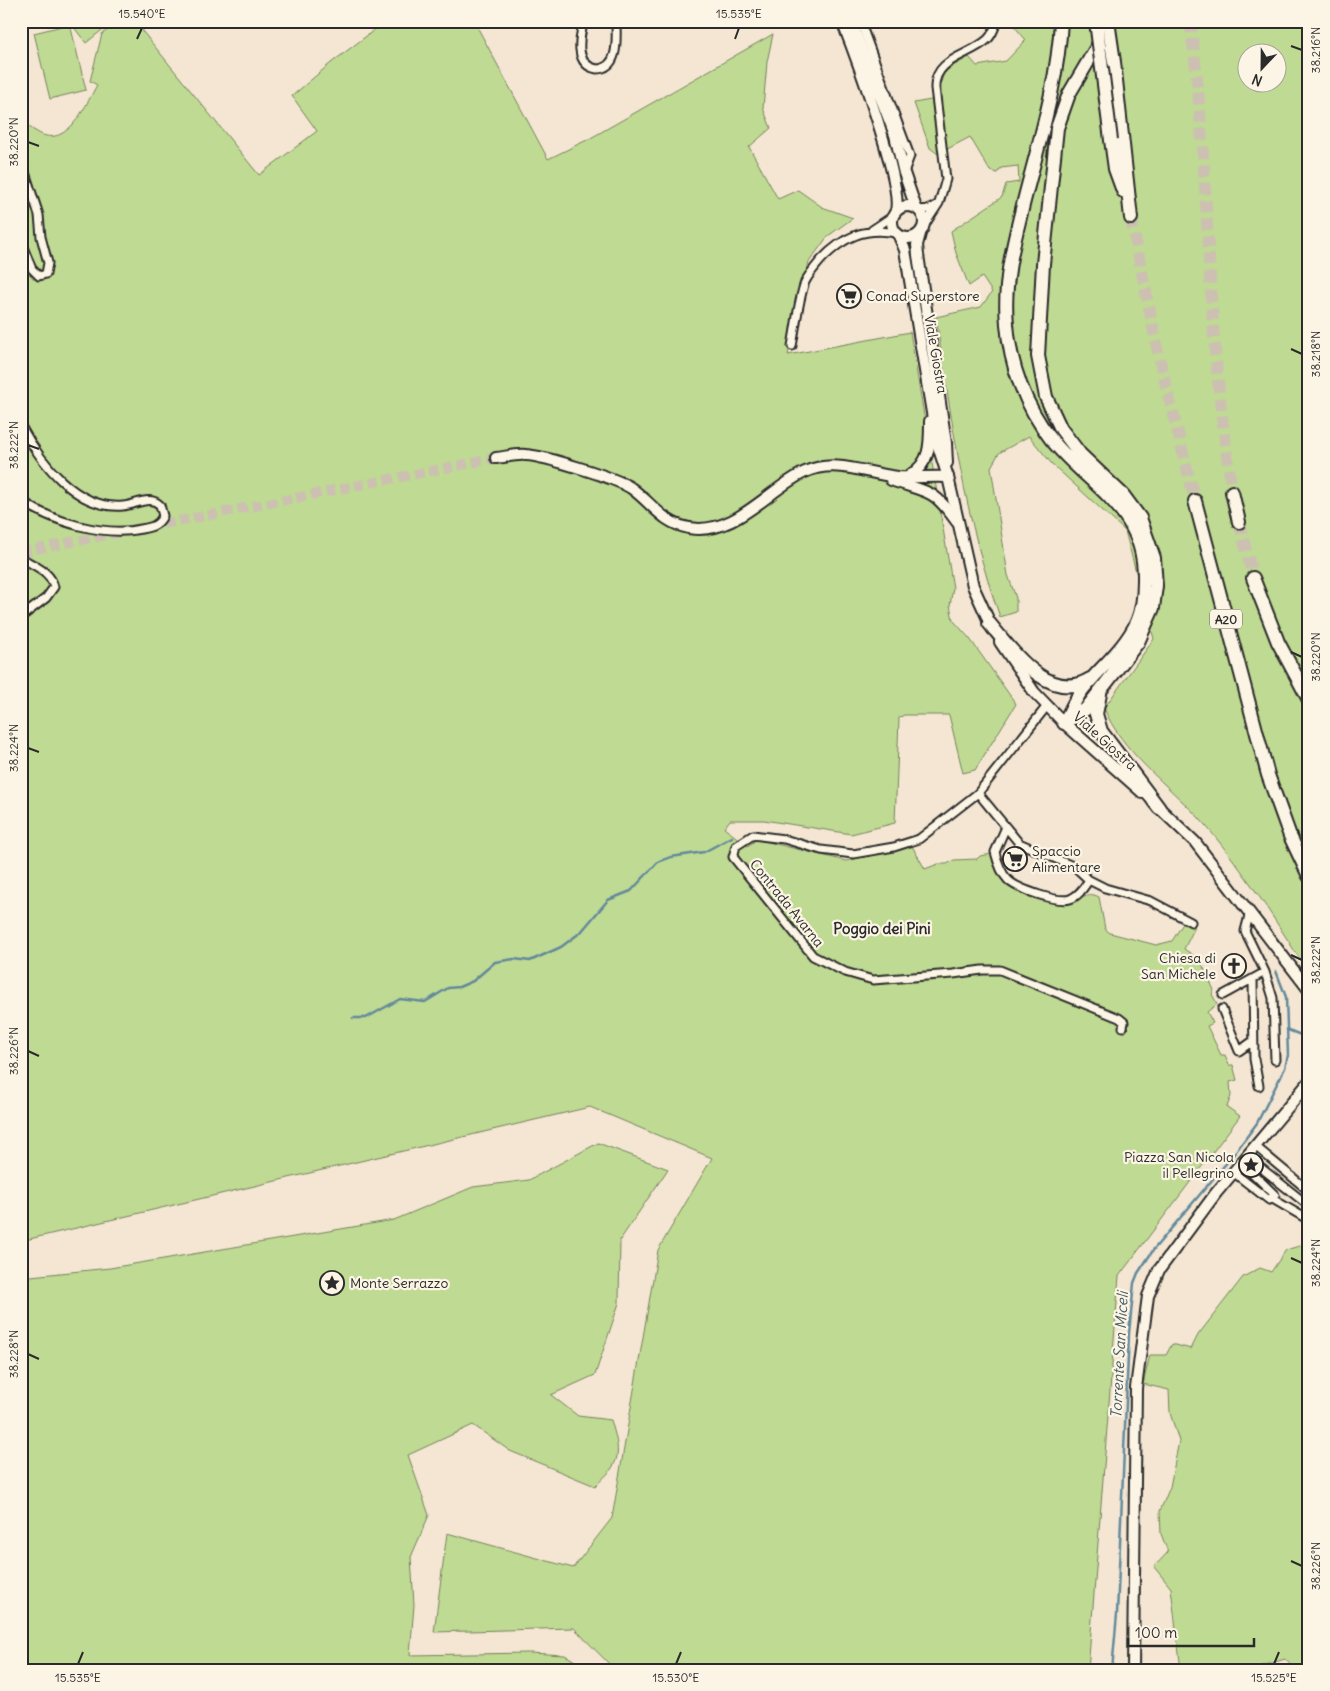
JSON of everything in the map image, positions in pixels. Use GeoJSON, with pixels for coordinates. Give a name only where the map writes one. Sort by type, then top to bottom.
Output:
{"type":"FeatureCollection","features":[{"type":"Feature","properties":{"kind":"highway"},"geometry":{"type":"LineString","coordinates":[[1061,21],[1055,79],[1008,264],[1007,322],[1015,367],[1036,417],[1058,447],[1123,495],[1140,518],[1153,553],[1156,586],[1153,608],[1144,633],[1099,681],[1081,692],[1064,723]]}},
{"type":"Feature","properties":{"kind":"highway"},"geometry":{"type":"LineString","coordinates":[[1096,21],[1111,140],[1130,212]]}},
{"type":"Feature","properties":{"kind":"highway"},"geometry":{"type":"LineString","coordinates":[[1108,21],[1121,127],[1120,169]]}},
{"type":"Feature","properties":{"kind":"highway"},"geometry":{"type":"LineString","coordinates":[[1097,476],[1067,439],[1056,420],[1046,397],[1038,356],[1043,264],[1055,139],[1059,120],[1070,94],[1112,21]]}},
{"type":"Feature","properties":{"kind":"highway"},"geometry":{"type":"LineString","coordinates":[[1232,492],[1239,522]]}},
{"type":"Feature","properties":{"kind":"highway","name":"A20"},"geometry":{"type":"LineString","coordinates":[[1195,501],[1258,737],[1279,806],[1309,876]]}},
{"type":"Feature","properties":{"kind":"highway","name":"A20"},"geometry":{"type":"LineString","coordinates":[[1253,578],[1278,642],[1309,700]]}},
{"type":"Feature","properties":{"kind":"highway"},"geometry":{"type":"LineString","coordinates":[[989,623],[1013,651],[1050,684],[1071,687],[1099,681]]}},
{"type":"Feature","properties":{"kind":"highway"},"geometry":{"type":"LineString","coordinates":[[1099,681],[1096,707],[1101,731],[1160,808]]}},
{"type":"Feature","properties":{"kind":"main road"},"geometry":{"type":"LineString","coordinates":[[842,21],[887,152],[895,184],[898,205],[892,222],[897,234],[907,239],[922,230],[924,217],[918,209],[904,173],[895,135],[851,21]]}},
{"type":"Feature","properties":{"kind":"main road"},"geometry":{"type":"LineString","coordinates":[[895,214],[906,206],[918,209]]}},
{"type":"Feature","properties":{"kind":"main road","name":"Viale Giostra"},"geometry":{"type":"LineString","coordinates":[[922,230],[917,244],[918,255],[946,443],[948,477]]}},
{"type":"Feature","properties":{"kind":"main road","name":"Viale Giostra"},"geometry":{"type":"LineString","coordinates":[[897,234],[905,250],[936,442],[948,477],[973,586],[989,623],[1021,675],[1047,706],[1195,842],[1309,990]]}},
{"type":"Feature","properties":{"kind":"main road"},"geometry":{"type":"LineString","coordinates":[[909,476],[918,471],[927,459],[930,434],[930,397]]}},
{"type":"Feature","properties":{"kind":"main road"},"geometry":{"type":"LineString","coordinates":[[496,458],[518,455],[536,456],[612,479],[634,491],[667,520],[683,527],[700,529],[716,527],[732,521],[797,477],[815,469],[843,467],[873,473],[918,487],[936,496],[957,522]]}},
{"type":"Feature","properties":{"kind":"main road"},"geometry":{"type":"LineString","coordinates":[[873,473],[948,477]]}},
{"type":"Feature","properties":{"kind":"main road"},"geometry":{"type":"LineString","coordinates":[[918,487],[931,486],[948,477]]}},
{"type":"Feature","properties":{"kind":"main road"},"geometry":{"type":"LineString","coordinates":[[1132,1670],[1136,1398],[1145,1304],[1160,1270],[1233,1172],[1309,1082]]}},
{"type":"Feature","properties":{"kind":"street"},"geometry":{"type":"LineString","coordinates":[[584,21],[580,55],[586,64],[597,69],[608,66],[614,57],[616,21]]}},
{"type":"Feature","properties":{"kind":"street"},"geometry":{"type":"LineString","coordinates":[[860,21],[910,156],[904,173]]}},
{"type":"Feature","properties":{"kind":"street"},"geometry":{"type":"LineString","coordinates":[[922,230],[939,203],[946,174],[935,79],[939,70],[946,64],[988,39],[997,21]]}},
{"type":"Feature","properties":{"kind":"street"},"geometry":{"type":"LineString","coordinates":[[21,160],[39,215],[41,237],[48,263],[46,274],[39,276],[32,269],[21,242]]}},
{"type":"Feature","properties":{"kind":"street"},"geometry":{"type":"LineString","coordinates":[[918,209],[930,209],[939,203]]}},
{"type":"Feature","properties":{"kind":"street"},"geometry":{"type":"LineString","coordinates":[[872,230],[895,214]]}},
{"type":"Feature","properties":{"kind":"street"},"geometry":{"type":"LineString","coordinates":[[792,346],[803,292],[810,272],[844,239],[856,233],[872,230],[897,234]]}},
{"type":"Feature","properties":{"kind":"street"},"geometry":{"type":"LineString","coordinates":[[21,426],[40,455],[69,488],[80,496],[112,506],[124,506],[151,500],[160,505],[163,516],[154,527],[128,532],[99,530],[70,522],[21,500]]}},
{"type":"Feature","properties":{"kind":"street"},"geometry":{"type":"LineString","coordinates":[[21,557],[47,573],[52,578],[54,587],[46,598],[21,617]]}},
{"type":"Feature","properties":{"kind":"street"},"geometry":{"type":"LineString","coordinates":[[1047,706],[978,793],[1019,843],[1075,867],[1089,880],[1116,892],[1151,901],[1191,922]]}},
{"type":"Feature","properties":{"kind":"street","name":"Contrada Avarna"},"geometry":{"type":"LineString","coordinates":[[978,793],[919,839],[894,846],[853,854],[821,850],[784,839],[753,835],[736,846],[733,856],[813,956],[845,972],[873,980],[1000,970],[1119,1018],[1124,1022],[1123,1027]]}},
{"type":"Feature","properties":{"kind":"street"},"geometry":{"type":"LineString","coordinates":[[1006,827],[995,852],[1002,871],[1011,882],[1046,897],[1066,900],[1077,896],[1089,880]]}},
{"type":"Feature","properties":{"kind":"street"},"geometry":{"type":"LineString","coordinates":[[1250,912],[1245,931],[1264,972],[1273,998],[1274,1060]]}},
{"type":"Feature","properties":{"kind":"street"},"geometry":{"type":"LineString","coordinates":[[1223,994],[1264,972]]}},
{"type":"Feature","properties":{"kind":"street"},"geometry":{"type":"LineString","coordinates":[[1253,979],[1254,1060],[1259,1086]]}},
{"type":"Feature","properties":{"kind":"street"},"geometry":{"type":"LineString","coordinates":[[1222,1010],[1239,1051],[1253,1041]]}},
{"type":"Feature","properties":{"kind":"street"},"geometry":{"type":"LineString","coordinates":[[1254,1146],[1309,1191]]}},
{"type":"Feature","properties":{"kind":"street"},"geometry":{"type":"LineString","coordinates":[[1244,1159],[1261,1168],[1309,1206]]}},
{"type":"Feature","properties":{"kind":"street"},"geometry":{"type":"LineString","coordinates":[[1244,1159],[1255,1175],[1275,1195]]}},
{"type":"Feature","properties":{"kind":"street"},"geometry":{"type":"LineString","coordinates":[[1233,1172],[1269,1200],[1271,1198],[1306,1219]]}},
{"type":"Feature","properties":{"kind":"green space"},"geometry":{"type":"Polygon","coordinates":[[[69,21],[102,21],[106,25],[104,21],[143,21],[143,32],[259,175],[317,131],[292,96],[386,21],[474,21],[548,159],[589,139],[773,34],[767,62],[763,108],[771,128],[749,147],[778,199],[798,190],[822,207],[853,218],[828,236],[809,262],[788,355],[910,332],[953,588],[950,605],[953,620],[970,639],[1016,704],[975,770],[963,773],[949,715],[904,715],[899,718],[895,823],[851,834],[764,820],[730,820],[724,828],[748,846],[756,840],[846,861],[912,846],[925,869],[938,864],[947,864],[954,860],[977,859],[980,856],[992,854],[997,868],[1002,875],[1050,900],[1067,903],[1089,895],[1099,897],[1105,929],[1110,933],[1156,945],[1172,941],[1184,922],[1195,927],[1184,949],[1200,960],[1214,990],[1212,994],[1217,1004],[1207,1012],[1213,1023],[1207,1026],[1221,1055],[1225,1055],[1229,1065],[1233,1065],[1237,1080],[1230,1082],[1231,1096],[1227,1107],[1240,1116],[1119,1276],[1088,1670],[615,1670],[574,1628],[434,1632],[447,1533],[573,1568],[612,1518],[658,1250],[712,1158],[590,1107],[21,1241],[21,120],[37,132],[48,136],[57,135],[74,123],[97,85],[90,81],[102,34],[109,29],[107,26],[86,43],[69,21]]]}},
{"type":"Feature","properties":{"kind":"green space"},"geometry":{"type":"Polygon","coordinates":[[[1010,21],[1309,21],[1309,963],[1299,958],[1252,887],[1214,835],[1133,753],[1111,723],[1104,708],[1154,639],[1125,531],[1052,464],[1029,436],[999,453],[991,467],[1008,575],[1016,598],[1016,612],[1000,617],[977,544],[960,469],[936,317],[981,307],[992,292],[982,277],[969,286],[956,253],[951,231],[1002,197],[1006,184],[1019,182],[1018,166],[1001,168],[997,173],[990,171],[970,137],[938,154],[930,148],[914,103],[942,98],[941,82],[943,76],[950,68],[969,57],[977,66],[1006,61],[1026,40],[1010,21]]]}},
{"type":"Feature","properties":{"kind":"green space"},"geometry":{"type":"Polygon","coordinates":[[[70,24],[86,90],[50,99],[34,33],[70,24]]]}},
{"type":"Feature","properties":{"kind":"green space"},"geometry":{"type":"Polygon","coordinates":[[[598,1143],[668,1169],[620,1240],[619,1303],[595,1375],[551,1395],[578,1416],[611,1420],[617,1441],[615,1464],[595,1486],[510,1451],[473,1425],[408,1455],[429,1515],[411,1557],[414,1605],[410,1655],[530,1653],[565,1655],[590,1670],[21,1670],[21,1277],[110,1268],[394,1220],[473,1187],[529,1180],[598,1143]]]}},
{"type":"Feature","properties":{"kind":"green space"},"geometry":{"type":"Polygon","coordinates":[[[1309,1243],[1309,1670],[1295,1670],[1285,1659],[1249,1670],[1181,1670],[1171,1588],[1154,1567],[1168,1552],[1161,1534],[1160,1511],[1170,1487],[1179,1441],[1170,1413],[1169,1390],[1143,1384],[1150,1355],[1166,1355],[1172,1344],[1191,1349],[1198,1335],[1243,1277],[1260,1268],[1271,1272],[1286,1250],[1309,1243]]]}},
{"type":"Feature","properties":{"kind":"waterway"},"geometry":{"type":"LineString","coordinates":[[353,1018],[366,1018],[400,999],[425,1002],[448,988],[459,987],[473,981],[495,962],[514,959],[530,961],[561,947],[581,932],[608,900],[631,891],[658,862],[671,857],[704,852],[732,837]]}},
{"type":"Feature","properties":{"kind":"waterway","name":"Torrente San Miceli"},"geometry":{"type":"LineString","coordinates":[[1112,1670],[1117,1614],[1129,1333],[1134,1283],[1138,1273],[1154,1249],[1234,1154],[1257,1123],[1285,1068],[1288,1055],[1286,997],[1276,971]]}},
{"type":"Feature","properties":{"kind":"waterway"},"geometry":{"type":"LineString","coordinates":[[1288,1030],[1309,1038]]}},
{"type":"Feature","properties":{"kind":"tunnel"},"geometry":{"type":"LineString","coordinates":[[1190,21],[1203,148],[1216,361],[1232,492]]}},
{"type":"Feature","properties":{"kind":"tunnel"},"geometry":{"type":"LineString","coordinates":[[1131,218],[1159,357],[1195,501]]}},
{"type":"Feature","properties":{"kind":"tunnel"},"geometry":{"type":"LineString","coordinates":[[149,527],[496,458]]}},
{"type":"Feature","properties":{"kind":"tunnel"},"geometry":{"type":"LineString","coordinates":[[1239,522],[1253,578]]}},
{"type":"Feature","properties":{"kind":"tunnel"},"geometry":{"type":"LineString","coordinates":[[21,552],[122,532]]}},
{"type":"Feature","properties":{"kind":"place","name":"Conad Superstore"},"geometry":{"type":"Point","coordinates":[849,296]}},
{"type":"Feature","properties":{"kind":"place","name":"Spaccio Alimentare"},"geometry":{"type":"Point","coordinates":[1015,859]}},
{"type":"Feature","properties":{"kind":"place","name":"Chiesa di San Michele"},"geometry":{"type":"Point","coordinates":[1234,966]}},
{"type":"Feature","properties":{"kind":"place","name":"Piazza San Nicola il Pellegrino"},"geometry":{"type":"Point","coordinates":[1251,1165]}},
{"type":"Feature","properties":{"kind":"place","name":"Monte Serrazzo"},"geometry":{"type":"Point","coordinates":[332,1283]}},
{"type":"Feature","properties":{"kind":"district","name":"Poggio dei Pini"},"geometry":{"type":"Point","coordinates":[882,928]}}]}
